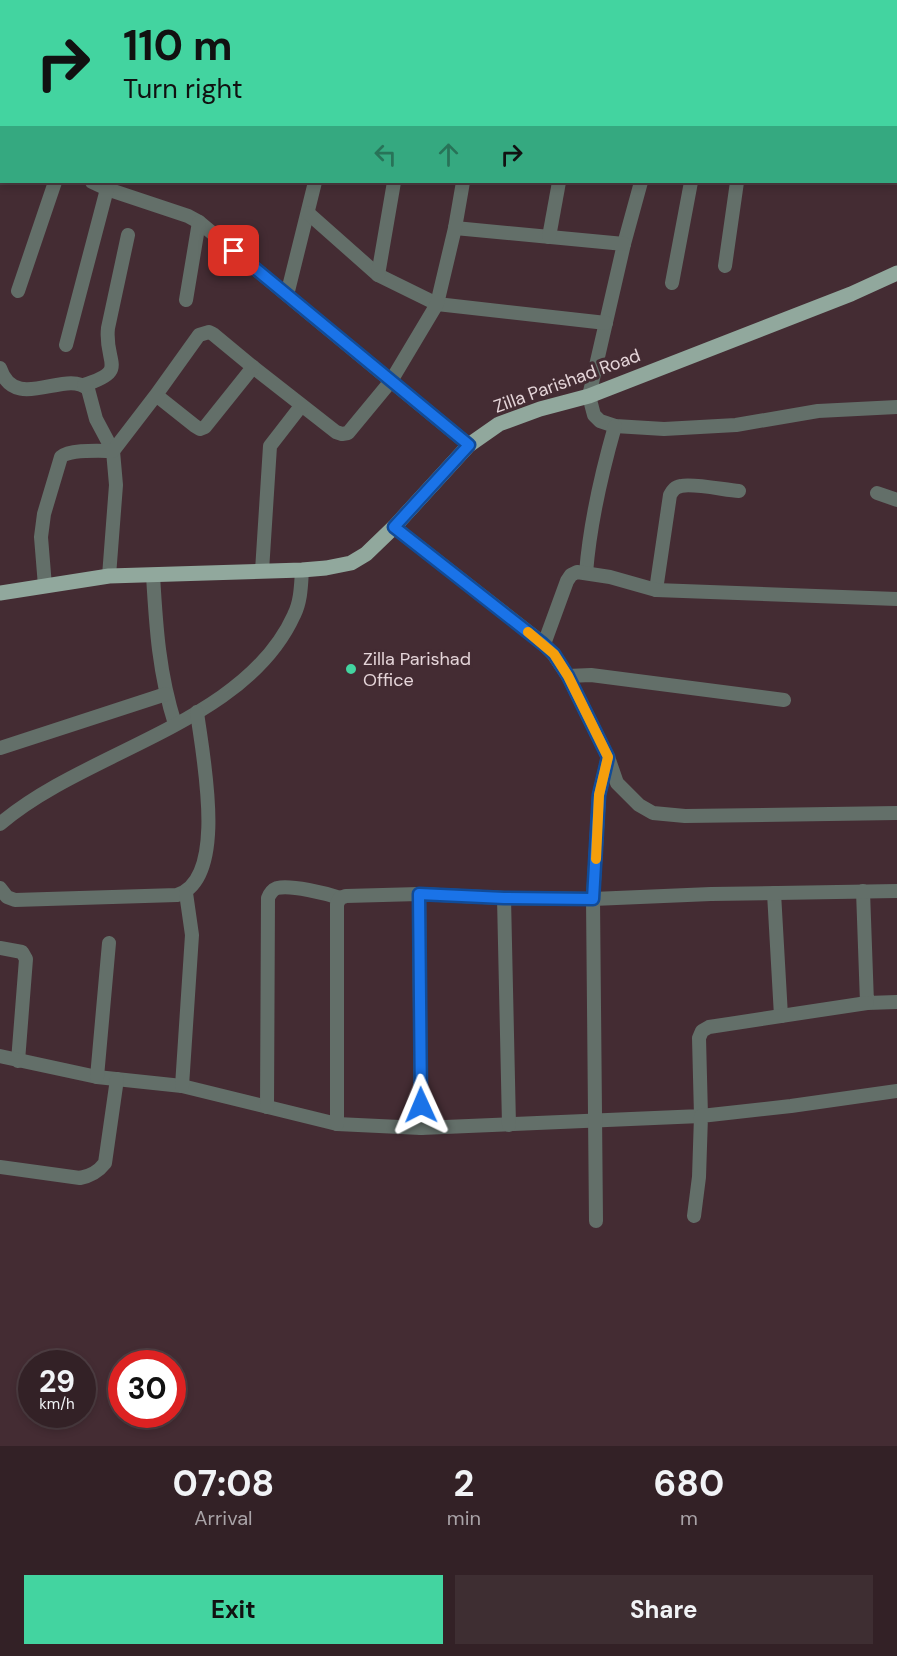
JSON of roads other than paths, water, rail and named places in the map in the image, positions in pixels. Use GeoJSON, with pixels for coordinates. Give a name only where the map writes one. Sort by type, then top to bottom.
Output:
{"type":"FeatureCollection","features":[{"type":"Feature","properties":{"kind":"main road","name":"Zilla Parishad Road"},"geometry":{"type":"LineString","coordinates":[[0,593],[109,576],[302,570],[351,563],[366,554],[394,527],[469,445],[499,424],[540,409],[589,396],[851,294],[897,273]]}},
{"type":"Feature","properties":{"kind":"street"},"geometry":{"type":"LineString","coordinates":[[18,291],[55,183]]}},
{"type":"Feature","properties":{"kind":"street"},"geometry":{"type":"LineString","coordinates":[[94,183],[166,207],[199,222],[469,445]]}},
{"type":"Feature","properties":{"kind":"street"},"geometry":{"type":"LineString","coordinates":[[287,295],[315,183]]}},
{"type":"Feature","properties":{"kind":"street"},"geometry":{"type":"LineString","coordinates":[[378,275],[394,183]]}},
{"type":"Feature","properties":{"kind":"street"},"geometry":{"type":"LineString","coordinates":[[45,586],[41,537],[44,514],[61,457],[72,453],[113,451],[199,335],[213,334],[336,432],[348,433],[391,381],[437,304],[463,183]]}},
{"type":"Feature","properties":{"kind":"street"},"geometry":{"type":"LineString","coordinates":[[549,237],[559,183]]}},
{"type":"Feature","properties":{"kind":"street"},"geometry":{"type":"LineString","coordinates":[[641,183],[624,244],[589,396],[594,415],[600,421],[615,426],[664,429],[736,426],[818,411],[897,407]]}},
{"type":"Feature","properties":{"kind":"street"},"geometry":{"type":"LineString","coordinates":[[672,283],[691,183]]}},
{"type":"Feature","properties":{"kind":"street"},"geometry":{"type":"LineString","coordinates":[[725,266],[737,183]]}},
{"type":"Feature","properties":{"kind":"street"},"geometry":{"type":"LineString","coordinates":[[66,345],[108,189]]}},
{"type":"Feature","properties":{"kind":"street"},"geometry":{"type":"LineString","coordinates":[[309,213],[378,275],[437,304],[606,323]]}},
{"type":"Feature","properties":{"kind":"street"},"geometry":{"type":"LineString","coordinates":[[186,300],[199,222]]}},
{"type":"Feature","properties":{"kind":"street"},"geometry":{"type":"LineString","coordinates":[[455,228],[624,244]]}},
{"type":"Feature","properties":{"kind":"street"},"geometry":{"type":"LineString","coordinates":[[84,385],[105,378],[111,370],[108,328],[128,235]]}},
{"type":"Feature","properties":{"kind":"street"},"geometry":{"type":"LineString","coordinates":[[156,395],[200,429],[205,427],[253,367]]}},
{"type":"Feature","properties":{"kind":"street"},"geometry":{"type":"LineString","coordinates":[[0,368],[7,383],[13,387],[78,383],[88,389],[96,419],[113,451],[116,485],[109,576]]}},
{"type":"Feature","properties":{"kind":"street"},"geometry":{"type":"LineString","coordinates":[[262,571],[270,446],[301,406]]}},
{"type":"Feature","properties":{"kind":"street"},"geometry":{"type":"LineString","coordinates":[[586,573],[588,545],[601,475],[615,426]]}},
{"type":"Feature","properties":{"kind":"street"},"geometry":{"type":"LineString","coordinates":[[656,590],[670,495],[673,489],[680,486],[691,486],[739,491]]}},
{"type":"Feature","properties":{"kind":"street"},"geometry":{"type":"LineString","coordinates":[[877,493],[897,500]]}},
{"type":"Feature","properties":{"kind":"street"},"geometry":{"type":"LineString","coordinates":[[394,527],[554,654],[568,676],[608,757],[617,783],[639,805],[653,813],[685,816],[897,813]]}},
{"type":"Feature","properties":{"kind":"street"},"geometry":{"type":"LineString","coordinates":[[0,825],[52,787],[197,712],[224,696],[245,679],[283,637],[296,613],[302,570]]}},
{"type":"Feature","properties":{"kind":"street"},"geometry":{"type":"LineString","coordinates":[[543,644],[567,581],[577,572],[610,577],[656,590],[897,599]]}},
{"type":"Feature","properties":{"kind":"street"},"geometry":{"type":"LineString","coordinates":[[153,575],[159,660],[175,724]]}},
{"type":"Feature","properties":{"kind":"street"},"geometry":{"type":"LineString","coordinates":[[568,676],[591,675],[784,700]]}},
{"type":"Feature","properties":{"kind":"street"},"geometry":{"type":"LineString","coordinates":[[0,748],[166,694]]}},
{"type":"Feature","properties":{"kind":"street"},"geometry":{"type":"LineString","coordinates":[[0,888],[7,897],[15,900],[177,896],[186,893],[206,859],[209,841],[207,794],[197,712]]}},
{"type":"Feature","properties":{"kind":"street"},"geometry":{"type":"LineString","coordinates":[[596,1221],[593,899],[599,795],[608,757]]}},
{"type":"Feature","properties":{"kind":"street"},"geometry":{"type":"LineString","coordinates":[[616,775],[647,803],[661,807],[897,806]]}},
{"type":"Feature","properties":{"kind":"street"},"geometry":{"type":"LineString","coordinates":[[267,1107],[268,898],[270,892],[276,888],[323,893],[340,898],[419,894],[593,899],[897,891]]}},
{"type":"Feature","properties":{"kind":"street"},"geometry":{"type":"LineString","coordinates":[[863,891],[867,1003]]}},
{"type":"Feature","properties":{"kind":"street"},"geometry":{"type":"LineString","coordinates":[[182,1086],[192,935],[186,893]]}},
{"type":"Feature","properties":{"kind":"street"},"geometry":{"type":"LineString","coordinates":[[774,893],[782,1016]]}},
{"type":"Feature","properties":{"kind":"street"},"geometry":{"type":"LineString","coordinates":[[419,894],[421,1128]]}},
{"type":"Feature","properties":{"kind":"street"},"geometry":{"type":"LineString","coordinates":[[337,1124],[337,904],[340,898]]}},
{"type":"Feature","properties":{"kind":"street"},"geometry":{"type":"LineString","coordinates":[[504,898],[509,1125]]}},
{"type":"Feature","properties":{"kind":"street"},"geometry":{"type":"LineString","coordinates":[[97,1077],[109,943]]}},
{"type":"Feature","properties":{"kind":"street"},"geometry":{"type":"LineString","coordinates":[[0,948],[22,952],[26,959],[18,1061]]}},
{"type":"Feature","properties":{"kind":"street"},"geometry":{"type":"LineString","coordinates":[[694,1216],[699,1177],[701,1116],[699,1038],[702,1031],[709,1027],[867,1003],[897,1002]]}},
{"type":"Feature","properties":{"kind":"street"},"geometry":{"type":"LineString","coordinates":[[0,1056],[97,1077],[182,1086],[337,1124],[421,1128],[701,1116],[897,1091]]}},
{"type":"Feature","properties":{"kind":"street"},"geometry":{"type":"LineString","coordinates":[[0,1167],[80,1178],[99,1171],[105,1163],[117,1079]]}},
{"type":"Feature","properties":{"kind":"place","name":"Zilla Parishad Office"},"geometry":{"type":"Point","coordinates":[351,669]}}]}
